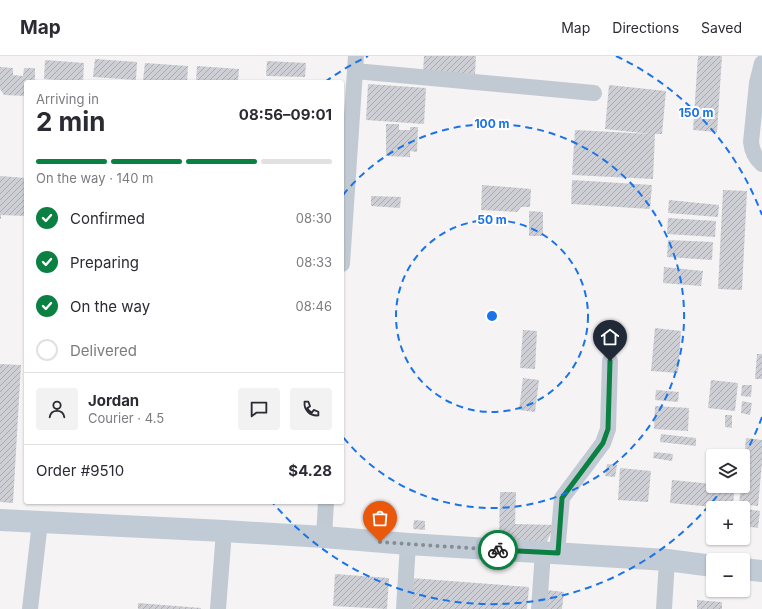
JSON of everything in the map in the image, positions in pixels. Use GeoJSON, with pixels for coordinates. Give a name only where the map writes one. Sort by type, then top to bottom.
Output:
{"type":"FeatureCollection","features":[{"type":"Feature","properties":{"kind":"main road"},"geometry":{"type":"LineString","coordinates":[[0,520],[324,537],[408,544],[667,560],[706,565]]}},
{"type":"Feature","properties":{"kind":"main road"},"geometry":{"type":"LineString","coordinates":[[750,570],[762,571]]}},
{"type":"Feature","properties":{"kind":"street"},"geometry":{"type":"LineString","coordinates":[[762,63],[757,83],[750,142],[752,152],[762,164]]}},
{"type":"Feature","properties":{"kind":"street"},"geometry":{"type":"LineString","coordinates":[[344,235],[356,64],[594,93]]}},
{"type":"Feature","properties":{"kind":"street"},"geometry":{"type":"LineString","coordinates":[[539,609],[562,498],[603,443],[608,429],[610,361]]}},
{"type":"Feature","properties":{"kind":"street"},"geometry":{"type":"LineString","coordinates":[[324,537],[326,504]]}},
{"type":"Feature","properties":{"kind":"street"},"geometry":{"type":"LineString","coordinates":[[30,609],[40,522]]}},
{"type":"Feature","properties":{"kind":"street"},"geometry":{"type":"LineString","coordinates":[[218,609],[224,531]]}},
{"type":"Feature","properties":{"kind":"street"},"geometry":{"type":"LineString","coordinates":[[404,609],[408,544]]}},
{"type":"Feature","properties":{"kind":"street"},"geometry":{"type":"LineString","coordinates":[[664,609],[667,560]]}},
{"type":"Feature","properties":{"kind":"building"},"geometry":{"type":"Polygon","coordinates":[[[424,56],[476,56],[475,74],[423,72],[424,56]]]}},
{"type":"Feature","properties":{"kind":"building"},"geometry":{"type":"Polygon","coordinates":[[[698,56],[722,56],[717,132],[693,130],[698,56]]]}},
{"type":"Feature","properties":{"kind":"building"},"geometry":{"type":"Polygon","coordinates":[[[95,59],[137,62],[136,80],[93,77],[95,59]]]}},
{"type":"Feature","properties":{"kind":"building"},"geometry":{"type":"Polygon","coordinates":[[[45,60],[84,63],[83,80],[44,79],[45,60]]]}},
{"type":"Feature","properties":{"kind":"building"},"geometry":{"type":"Polygon","coordinates":[[[267,61],[306,63],[305,77],[266,76],[267,61]]]}},
{"type":"Feature","properties":{"kind":"building"},"geometry":{"type":"Polygon","coordinates":[[[145,63],[188,66],[187,80],[143,80],[145,63]]]}},
{"type":"Feature","properties":{"kind":"building"},"geometry":{"type":"Polygon","coordinates":[[[197,66],[239,69],[238,80],[196,80],[197,66]]]}},
{"type":"Feature","properties":{"kind":"building"},"geometry":{"type":"Polygon","coordinates":[[[0,67],[13,68],[13,75],[23,76],[24,68],[35,68],[35,80],[24,80],[24,96],[4,95],[0,89],[0,67]]]}},
{"type":"Feature","properties":{"kind":"building"},"geometry":{"type":"Polygon","coordinates":[[[368,84],[426,88],[424,124],[366,120],[368,84]]]}},
{"type":"Feature","properties":{"kind":"building"},"geometry":{"type":"Polygon","coordinates":[[[609,85],[666,91],[662,134],[655,134],[653,179],[572,175],[575,130],[651,134],[605,129],[609,85]]]}},
{"type":"Feature","properties":{"kind":"building"},"geometry":{"type":"Polygon","coordinates":[[[386,124],[399,124],[399,130],[410,130],[410,127],[418,127],[417,152],[410,151],[410,157],[386,156],[386,124]]]}},
{"type":"Feature","properties":{"kind":"building"},"geometry":{"type":"Polygon","coordinates":[[[0,176],[24,178],[24,216],[1,215],[0,219],[0,176]]]}},
{"type":"Feature","properties":{"kind":"building"},"geometry":{"type":"Polygon","coordinates":[[[572,180],[652,185],[650,209],[571,204],[572,180]]]}},
{"type":"Feature","properties":{"kind":"building"},"geometry":{"type":"Polygon","coordinates":[[[482,185],[531,189],[530,207],[521,207],[517,212],[481,210],[482,185]]]}},
{"type":"Feature","properties":{"kind":"building"},"geometry":{"type":"Polygon","coordinates":[[[723,190],[747,191],[742,290],[718,289],[723,190]]]}},
{"type":"Feature","properties":{"kind":"building"},"geometry":{"type":"Polygon","coordinates":[[[371,196],[401,197],[400,208],[371,206],[371,196]]]}},
{"type":"Feature","properties":{"kind":"building"},"geometry":{"type":"Polygon","coordinates":[[[669,200],[719,205],[718,217],[668,213],[669,200]]]}},
{"type":"Feature","properties":{"kind":"building"},"geometry":{"type":"Polygon","coordinates":[[[529,211],[543,212],[543,236],[529,236],[529,211]]]}},
{"type":"Feature","properties":{"kind":"building"},"geometry":{"type":"Polygon","coordinates":[[[668,218],[716,221],[715,237],[667,234],[668,218]]]}},
{"type":"Feature","properties":{"kind":"building"},"geometry":{"type":"Polygon","coordinates":[[[668,240],[713,242],[712,260],[667,257],[668,240]]]}},
{"type":"Feature","properties":{"kind":"building"},"geometry":{"type":"Polygon","coordinates":[[[664,267],[703,271],[701,286],[663,283],[664,267]]]}},
{"type":"Feature","properties":{"kind":"building"},"geometry":{"type":"Polygon","coordinates":[[[655,328],[681,331],[678,373],[651,371],[655,328]]]}},
{"type":"Feature","properties":{"kind":"building"},"geometry":{"type":"Polygon","coordinates":[[[523,330],[537,331],[535,369],[520,368],[523,330]]]}},
{"type":"Feature","properties":{"kind":"building"},"geometry":{"type":"Polygon","coordinates":[[[757,354],[762,354],[762,379],[755,379],[757,354]]]}},
{"type":"Feature","properties":{"kind":"building"},"geometry":{"type":"Polygon","coordinates":[[[0,364],[21,365],[13,503],[0,502],[0,364]]]}},
{"type":"Feature","properties":{"kind":"building"},"geometry":{"type":"Polygon","coordinates":[[[523,378],[539,380],[535,412],[519,410],[523,378]]]}},
{"type":"Feature","properties":{"kind":"building"},"geometry":{"type":"Polygon","coordinates":[[[711,380],[738,383],[735,411],[708,408],[711,380]]]}},
{"type":"Feature","properties":{"kind":"building"},"geometry":{"type":"Polygon","coordinates":[[[742,385],[752,385],[751,397],[741,396],[742,385]]]}},
{"type":"Feature","properties":{"kind":"building"},"geometry":{"type":"Polygon","coordinates":[[[656,390],[679,392],[678,402],[655,400],[656,390]]]}},
{"type":"Feature","properties":{"kind":"building"},"geometry":{"type":"Polygon","coordinates":[[[742,401],[752,403],[750,415],[741,413],[742,401]]]}},
{"type":"Feature","properties":{"kind":"building"},"geometry":{"type":"Polygon","coordinates":[[[655,406],[689,408],[688,431],[654,429],[655,406]]]}},
{"type":"Feature","properties":{"kind":"building"},"geometry":{"type":"Polygon","coordinates":[[[725,415],[732,415],[732,428],[725,427],[725,415]]]}},
{"type":"Feature","properties":{"kind":"building"},"geometry":{"type":"Polygon","coordinates":[[[661,434],[696,438],[696,446],[660,442],[661,434]]]}},
{"type":"Feature","properties":{"kind":"building"},"geometry":{"type":"Polygon","coordinates":[[[746,438],[762,440],[762,462],[758,506],[750,505],[750,501],[739,501],[740,493],[750,493],[750,449],[745,449],[746,438]]]}},
{"type":"Feature","properties":{"kind":"building"},"geometry":{"type":"Polygon","coordinates":[[[654,452],[673,454],[672,461],[653,458],[654,452]]]}},
{"type":"Feature","properties":{"kind":"building"},"geometry":{"type":"Polygon","coordinates":[[[607,464],[617,465],[615,477],[605,476],[607,464]]]}},
{"type":"Feature","properties":{"kind":"building"},"geometry":{"type":"Polygon","coordinates":[[[620,468],[651,471],[648,502],[618,500],[620,468]]]}},
{"type":"Feature","properties":{"kind":"building"},"geometry":{"type":"Polygon","coordinates":[[[672,480],[706,483],[706,493],[734,493],[733,501],[706,501],[706,506],[670,503],[672,480]]]}},
{"type":"Feature","properties":{"kind":"building"},"geometry":{"type":"Polygon","coordinates":[[[500,492],[516,492],[515,524],[555,525],[546,543],[499,540],[500,492]]]}},
{"type":"Feature","properties":{"kind":"building"},"geometry":{"type":"Polygon","coordinates":[[[750,510],[760,511],[758,528],[750,527],[750,510]]]}},
{"type":"Feature","properties":{"kind":"building"},"geometry":{"type":"Polygon","coordinates":[[[414,520],[425,521],[425,530],[413,529],[414,520]]]}},
{"type":"Feature","properties":{"kind":"building"},"geometry":{"type":"Polygon","coordinates":[[[335,574],[389,578],[387,609],[333,606],[335,574]]]}},
{"type":"Feature","properties":{"kind":"building"},"geometry":{"type":"Polygon","coordinates":[[[411,578],[529,587],[527,609],[410,609],[411,578]]]}},
{"type":"Feature","properties":{"kind":"building"},"geometry":{"type":"Polygon","coordinates":[[[546,590],[564,592],[562,609],[545,609],[546,590]]]}},
{"type":"Feature","properties":{"kind":"building"},"geometry":{"type":"Polygon","coordinates":[[[697,600],[722,602],[722,609],[697,609],[697,600]]]}},
{"type":"Feature","properties":{"kind":"building"},"geometry":{"type":"Polygon","coordinates":[[[138,603],[201,608],[201,609],[138,609],[138,603]]]}},
{"type":"Feature","properties":{"kind":"way so far"},"geometry":{"type":"LineString","coordinates":[[380,542],[498,550]]}},
{"type":"Feature","properties":{"kind":"route"},"geometry":{"type":"LineString","coordinates":[[498,550],[558,553],[562,498],[603,443],[608,429],[610,361]]}}]}
